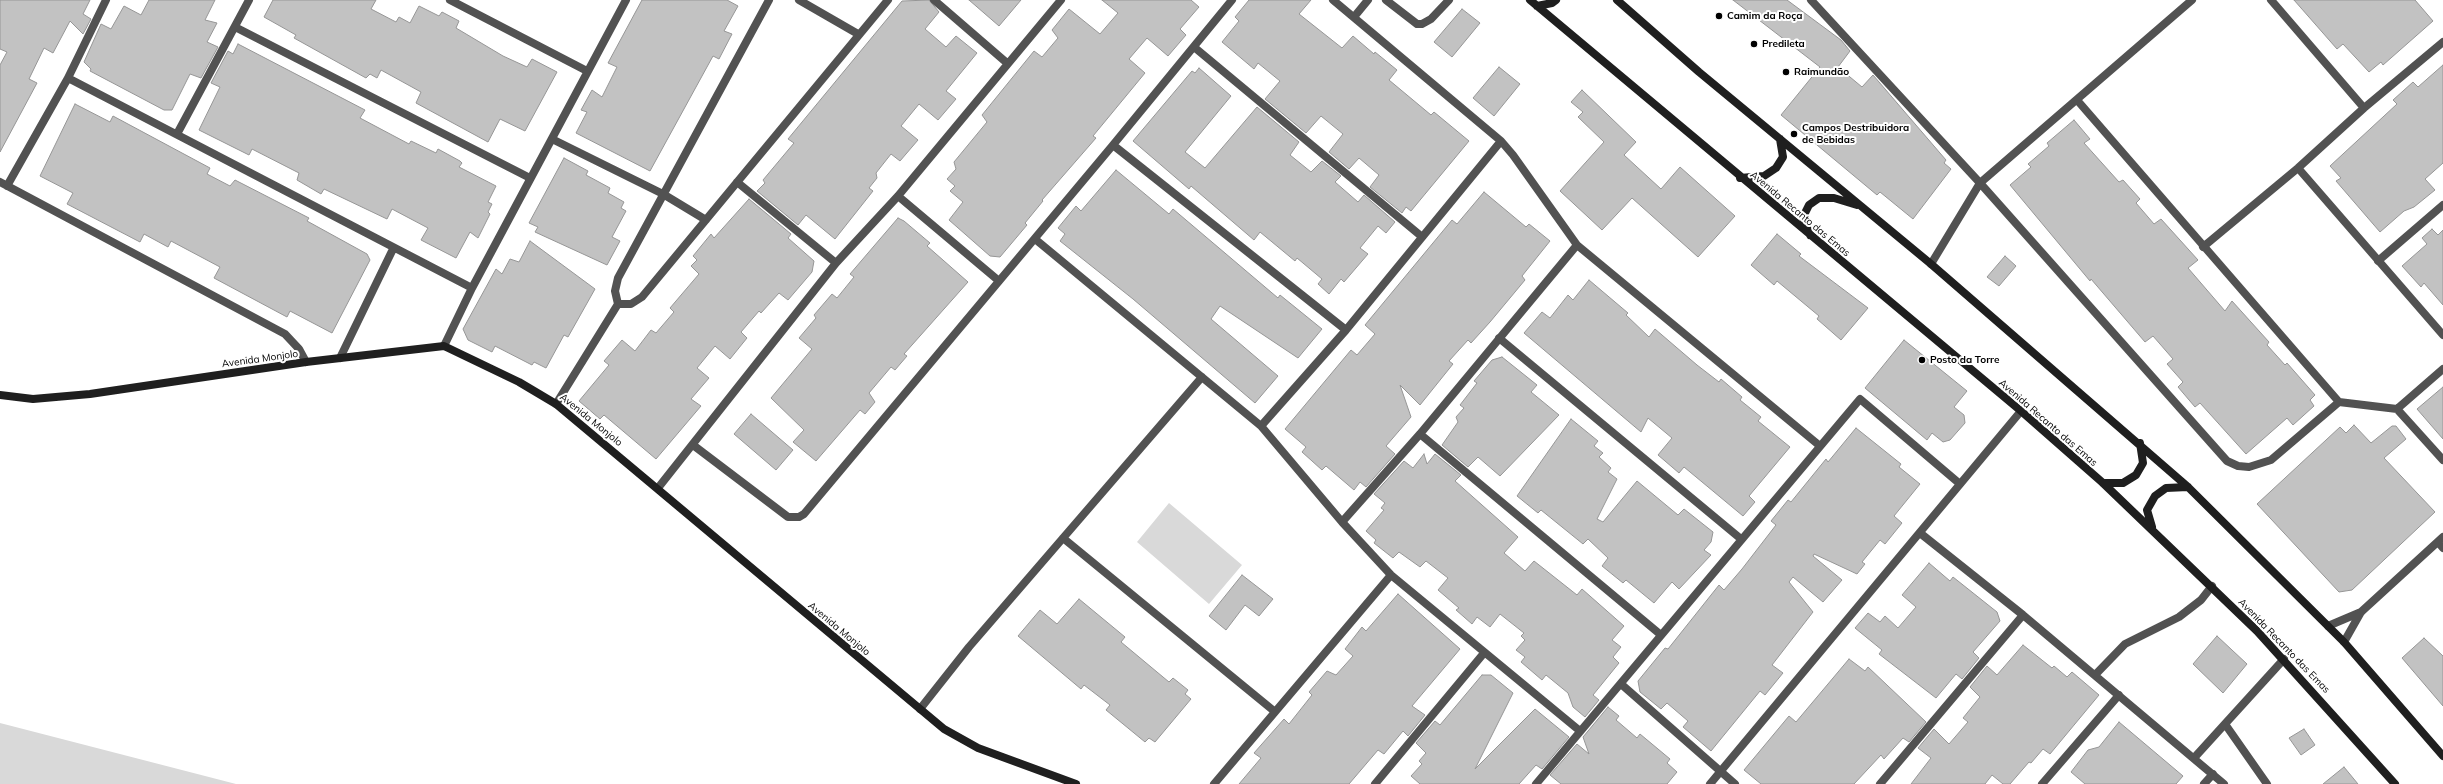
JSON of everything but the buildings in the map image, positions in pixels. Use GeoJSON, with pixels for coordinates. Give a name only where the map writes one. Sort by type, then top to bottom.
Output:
{"type":"FeatureCollection","features":[{"type":"Feature","properties":{"kind":"main road","name":"Avenida Recanto das Emas"},"geometry":{"type":"LineString","coordinates":[[1530,0],[1740,178],[2021,411],[2103,483],[2212,586],[2284,659],[2395,784]]}},
{"type":"Feature","properties":{"kind":"main road"},"geometry":{"type":"LineString","coordinates":[[1537,6],[1552,3],[1556,0]]}},
{"type":"Feature","properties":{"kind":"main road"},"geometry":{"type":"LineString","coordinates":[[1618,0],[1780,139],[1931,264],[2140,443],[2188,487],[2344,642],[2443,756]]}},
{"type":"Feature","properties":{"kind":"main road"},"geometry":{"type":"LineString","coordinates":[[1740,178],[1764,176],[1776,168],[1783,157],[1780,139]]}},
{"type":"Feature","properties":{"kind":"main road"},"geometry":{"type":"LineString","coordinates":[[1811,237],[1803,217],[1809,205],[1819,198],[1834,198],[1862,206]]}},
{"type":"Feature","properties":{"kind":"main road","name":"Avenida Monjolo"},"geometry":{"type":"LineString","coordinates":[[0,395],[32,399],[70,397],[306,362],[444,346],[519,382],[556,404],[944,729],[978,748],[1076,784]]}},
{"type":"Feature","properties":{"kind":"main road"},"geometry":{"type":"LineString","coordinates":[[2103,483],[2124,483],[2136,475],[2143,463],[2140,443]]}},
{"type":"Feature","properties":{"kind":"main road"},"geometry":{"type":"LineString","coordinates":[[2152,528],[2147,510],[2155,496],[2166,488],[2188,487]]}},
{"type":"Feature","properties":{"kind":"street"},"geometry":{"type":"LineString","coordinates":[[106,0],[68,78],[4,184],[285,334],[293,340],[306,362]]}},
{"type":"Feature","properties":{"kind":"street"},"geometry":{"type":"LineString","coordinates":[[177,134],[249,0]]}},
{"type":"Feature","properties":{"kind":"street"},"geometry":{"type":"LineString","coordinates":[[450,0],[586,71]]}},
{"type":"Feature","properties":{"kind":"street"},"geometry":{"type":"LineString","coordinates":[[444,346],[472,288],[552,139],[586,71],[626,0]]}},
{"type":"Feature","properties":{"kind":"street"},"geometry":{"type":"LineString","coordinates":[[556,404],[618,304],[615,291],[618,278],[769,0]]}},
{"type":"Feature","properties":{"kind":"street"},"geometry":{"type":"LineString","coordinates":[[799,0],[858,34]]}},
{"type":"Feature","properties":{"kind":"street"},"geometry":{"type":"LineString","coordinates":[[618,304],[631,304],[642,297],[858,34],[888,0]]}},
{"type":"Feature","properties":{"kind":"street"},"geometry":{"type":"LineString","coordinates":[[934,0],[1007,64]]}},
{"type":"Feature","properties":{"kind":"street"},"geometry":{"type":"LineString","coordinates":[[658,488],[836,263],[898,196],[1061,0]]}},
{"type":"Feature","properties":{"kind":"street"},"geometry":{"type":"LineString","coordinates":[[693,445],[788,517],[799,517],[811,507],[1194,48],[1232,0]]}},
{"type":"Feature","properties":{"kind":"street"},"geometry":{"type":"LineString","coordinates":[[1333,0],[1501,141],[1513,155],[1577,245],[1820,446]]}},
{"type":"Feature","properties":{"kind":"street"},"geometry":{"type":"LineString","coordinates":[[1354,17],[1368,0]]}},
{"type":"Feature","properties":{"kind":"street"},"geometry":{"type":"LineString","coordinates":[[1386,0],[1418,24],[1422,24],[1431,19],[1449,0]]}},
{"type":"Feature","properties":{"kind":"street"},"geometry":{"type":"LineString","coordinates":[[1812,0],[1980,183],[2227,461],[2238,466],[2249,467],[2270,460],[2339,402]]}},
{"type":"Feature","properties":{"kind":"street"},"geometry":{"type":"LineString","coordinates":[[1931,264],[1980,183],[2192,0]]}},
{"type":"Feature","properties":{"kind":"street"},"geometry":{"type":"LineString","coordinates":[[2271,0],[2364,108]]}},
{"type":"Feature","properties":{"kind":"street"},"geometry":{"type":"LineString","coordinates":[[235,27],[530,178]]}},
{"type":"Feature","properties":{"kind":"street"},"geometry":{"type":"LineString","coordinates":[[2203,247],[2298,168],[2364,108],[2443,42]]}},
{"type":"Feature","properties":{"kind":"street"},"geometry":{"type":"LineString","coordinates":[[1194,48],[1422,236]]}},
{"type":"Feature","properties":{"kind":"street"},"geometry":{"type":"LineString","coordinates":[[68,78],[393,249],[472,288]]}},
{"type":"Feature","properties":{"kind":"street"},"geometry":{"type":"LineString","coordinates":[[2077,100],[2339,402],[2397,409],[2443,460]]}},
{"type":"Feature","properties":{"kind":"street"},"geometry":{"type":"LineString","coordinates":[[552,139],[663,194],[706,220]]}},
{"type":"Feature","properties":{"kind":"street"},"geometry":{"type":"LineString","coordinates":[[1261,426],[1346,330],[1501,141]]}},
{"type":"Feature","properties":{"kind":"street"},"geometry":{"type":"LineString","coordinates":[[1113,145],[1346,330]]}},
{"type":"Feature","properties":{"kind":"street"},"geometry":{"type":"LineString","coordinates":[[2298,168],[2443,335]]}},
{"type":"Feature","properties":{"kind":"street"},"geometry":{"type":"LineString","coordinates":[[737,182],[836,263]]}},
{"type":"Feature","properties":{"kind":"street"},"geometry":{"type":"LineString","coordinates":[[898,196],[999,281]]}},
{"type":"Feature","properties":{"kind":"street"},"geometry":{"type":"LineString","coordinates":[[2378,261],[2443,205]]}},
{"type":"Feature","properties":{"kind":"street"},"geometry":{"type":"LineString","coordinates":[[1035,239],[1261,426],[1342,522],[1391,574],[1484,653],[1580,731]]}},
{"type":"Feature","properties":{"kind":"street"},"geometry":{"type":"LineString","coordinates":[[1342,522],[1420,434],[1577,245]]}},
{"type":"Feature","properties":{"kind":"street"},"geometry":{"type":"LineString","coordinates":[[340,358],[393,249]]}},
{"type":"Feature","properties":{"kind":"street"},"geometry":{"type":"LineString","coordinates":[[1499,338],[1741,539]]}},
{"type":"Feature","properties":{"kind":"street"},"geometry":{"type":"LineString","coordinates":[[2397,409],[2443,370]]}},
{"type":"Feature","properties":{"kind":"street"},"geometry":{"type":"LineString","coordinates":[[920,709],[969,647],[1202,377]]}},
{"type":"Feature","properties":{"kind":"street"},"geometry":{"type":"LineString","coordinates":[[1536,784],[1860,399],[1960,484]]}},
{"type":"Feature","properties":{"kind":"street"},"geometry":{"type":"LineString","coordinates":[[1710,784],[2021,411]]}},
{"type":"Feature","properties":{"kind":"street"},"geometry":{"type":"LineString","coordinates":[[1420,434],[1661,635]]}},
{"type":"Feature","properties":{"kind":"street"},"geometry":{"type":"LineString","coordinates":[[1920,533],[2023,615],[2224,784]]}},
{"type":"Feature","properties":{"kind":"street"},"geometry":{"type":"LineString","coordinates":[[1063,538],[1274,711]]}},
{"type":"Feature","properties":{"kind":"street"},"geometry":{"type":"LineString","coordinates":[[2328,626],[2361,612],[2441,542]]}},
{"type":"Feature","properties":{"kind":"street"},"geometry":{"type":"LineString","coordinates":[[1214,784],[1391,574]]}},
{"type":"Feature","properties":{"kind":"street"},"geometry":{"type":"LineString","coordinates":[[2095,675],[2125,644],[2179,617],[2201,600],[2212,586]]}},
{"type":"Feature","properties":{"kind":"street"},"geometry":{"type":"LineString","coordinates":[[2344,642],[2361,612]]}},
{"type":"Feature","properties":{"kind":"street"},"geometry":{"type":"LineString","coordinates":[[1880,784],[2023,615]]}},
{"type":"Feature","properties":{"kind":"street"},"geometry":{"type":"LineString","coordinates":[[1375,784],[1484,653]]}},
{"type":"Feature","properties":{"kind":"street"},"geometry":{"type":"LineString","coordinates":[[2194,758],[2284,659]]}},
{"type":"Feature","properties":{"kind":"street"},"geometry":{"type":"LineString","coordinates":[[1621,684],[1734,784]]}},
{"type":"Feature","properties":{"kind":"street"},"geometry":{"type":"LineString","coordinates":[[2042,784],[2119,695]]}},
{"type":"Feature","properties":{"kind":"street"},"geometry":{"type":"LineString","coordinates":[[2225,724],[2268,784]]}},
{"type":"Feature","properties":{"kind":"street"},"geometry":{"type":"LineString","coordinates":[[2204,784],[2213,774]]}},
{"type":"Feature","properties":{"kind":"shaded area"},"geometry":{"type":"Polygon","coordinates":[[[1169,503],[1242,565],[1209,604],[1137,542],[1169,503]]]}},
{"type":"Feature","properties":{"kind":"shaded area"},"geometry":{"type":"Polygon","coordinates":[[[0,723],[236,784],[0,784],[0,723]]]}},
{"type":"Feature","properties":{"kind":"place","name":"Camim da Roça"},"geometry":{"type":"Point","coordinates":[1719,16]}},
{"type":"Feature","properties":{"kind":"place","name":"Predileta"},"geometry":{"type":"Point","coordinates":[1754,44]}},
{"type":"Feature","properties":{"kind":"place","name":"Raimundão"},"geometry":{"type":"Point","coordinates":[1786,72]}},
{"type":"Feature","properties":{"kind":"place","name":"Campos Destribuidora de Bebidas"},"geometry":{"type":"Point","coordinates":[1794,134]}},
{"type":"Feature","properties":{"kind":"place","name":"Posto da Torre"},"geometry":{"type":"Point","coordinates":[1922,360]}}]}
